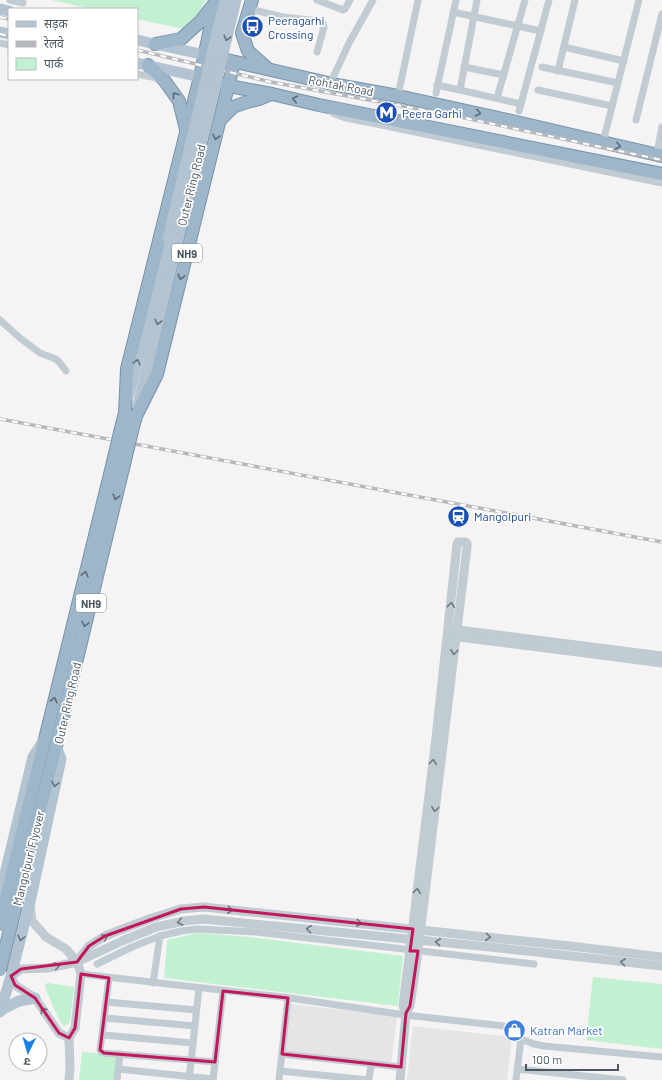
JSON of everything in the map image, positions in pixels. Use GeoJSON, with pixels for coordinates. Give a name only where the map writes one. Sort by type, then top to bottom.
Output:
{"type":"FeatureCollection","features":[{"type":"Feature","properties":{"kind":"highway"},"geometry":{"type":"LineString","coordinates":[[155,44],[181,39],[200,22],[216,0]]}},
{"type":"Feature","properties":{"kind":"highway","name":"Outer Ring Road"},"geometry":{"type":"LineString","coordinates":[[56,746],[130,414],[127,369],[200,77],[216,0]]}},
{"type":"Feature","properties":{"kind":"highway"},"geometry":{"type":"LineString","coordinates":[[251,5],[242,33],[248,51],[270,71]]}},
{"type":"Feature","properties":{"kind":"highway","name":"Rohtak Road"},"geometry":{"type":"LineString","coordinates":[[205,55],[330,84],[398,96],[494,116],[659,156]]}},
{"type":"Feature","properties":{"kind":"highway","name":"Outer Ring Road"},"geometry":{"type":"LineString","coordinates":[[130,414],[157,374],[234,62]]}},
{"type":"Feature","properties":{"kind":"highway"},"geometry":{"type":"LineString","coordinates":[[142,64],[164,80],[179,101],[186,132]]}},
{"type":"Feature","properties":{"kind":"highway","name":"Rohtak Road"},"geometry":{"type":"LineString","coordinates":[[200,77],[229,86],[319,105],[662,174]]}},
{"type":"Feature","properties":{"kind":"highway"},"geometry":{"type":"LineString","coordinates":[[220,120],[233,107],[272,94]]}},
{"type":"Feature","properties":{"kind":"highway"},"geometry":{"type":"LineString","coordinates":[[183,146],[212,153]]}},
{"type":"Feature","properties":{"kind":"highway","name":"Outer Ring Road"},"geometry":{"type":"LineString","coordinates":[[45,738],[119,459]]}},
{"type":"Feature","properties":{"kind":"highway","name":"Mangolpuri Flyover"},"geometry":{"type":"LineString","coordinates":[[0,970],[15,909],[43,771],[45,738]]}},
{"type":"Feature","properties":{"kind":"highway","name":"Mangolpuri Flyover"},"geometry":{"type":"LineString","coordinates":[[0,924],[43,771],[56,746]]}},
{"type":"Feature","properties":{"kind":"main road","name":"Outer Ring Road"},"geometry":{"type":"LineString","coordinates":[[173,241],[225,0]]}},
{"type":"Feature","properties":{"kind":"main road","name":"Outer Ring Road"},"geometry":{"type":"LineString","coordinates":[[130,414],[173,241],[236,0]]}},
{"type":"Feature","properties":{"kind":"main road","name":"Rohtak Road"},"geometry":{"type":"LineString","coordinates":[[138,40],[205,55]]}},
{"type":"Feature","properties":{"kind":"main road","name":"Rohtak Road"},"geometry":{"type":"LineString","coordinates":[[142,64],[200,77]]}},
{"type":"Feature","properties":{"kind":"main road"},"geometry":{"type":"LineString","coordinates":[[0,895],[33,756],[45,738]]}},
{"type":"Feature","properties":{"kind":"main road","name":"Outer Ring Road"},"geometry":{"type":"LineString","coordinates":[[0,1011],[6,976],[30,902],[61,759],[56,746]]}},
{"type":"Feature","properties":{"kind":"main road"},"geometry":{"type":"LineString","coordinates":[[0,915],[8,921],[14,922],[25,912],[30,902]]}},
{"type":"Feature","properties":{"kind":"main road"},"geometry":{"type":"LineString","coordinates":[[0,1011],[19,1001],[35,998]]}},
{"type":"Feature","properties":{"kind":"street"},"geometry":{"type":"LineString","coordinates":[[10,0],[22,4]]}},
{"type":"Feature","properties":{"kind":"street"},"geometry":{"type":"LineString","coordinates":[[319,0],[342,10],[345,9],[350,0]]}},
{"type":"Feature","properties":{"kind":"street"},"geometry":{"type":"LineString","coordinates":[[330,84],[349,43],[373,0]]}},
{"type":"Feature","properties":{"kind":"street"},"geometry":{"type":"LineString","coordinates":[[398,96],[418,0]]}},
{"type":"Feature","properties":{"kind":"street"},"geometry":{"type":"LineString","coordinates":[[436,93],[456,0]]}},
{"type":"Feature","properties":{"kind":"street"},"geometry":{"type":"LineString","coordinates":[[460,90],[477,0]]}},
{"type":"Feature","properties":{"kind":"street"},"geometry":{"type":"LineString","coordinates":[[497,98],[525,0]]}},
{"type":"Feature","properties":{"kind":"street"},"geometry":{"type":"LineString","coordinates":[[519,111],[549,0]]}},
{"type":"Feature","properties":{"kind":"street"},"geometry":{"type":"LineString","coordinates":[[558,71],[576,0]]}},
{"type":"Feature","properties":{"kind":"street"},"geometry":{"type":"LineString","coordinates":[[602,142],[639,0]]}},
{"type":"Feature","properties":{"kind":"street"},"geometry":{"type":"LineString","coordinates":[[251,5],[283,17],[320,21],[323,23],[324,27],[317,52]]}},
{"type":"Feature","properties":{"kind":"street"},"geometry":{"type":"LineString","coordinates":[[453,12],[541,31]]}},
{"type":"Feature","properties":{"kind":"street"},"geometry":{"type":"LineString","coordinates":[[636,120],[659,38],[662,14]]}},
{"type":"Feature","properties":{"kind":"street"},"geometry":{"type":"LineString","coordinates":[[564,47],[624,60]]}},
{"type":"Feature","properties":{"kind":"street"},"geometry":{"type":"LineString","coordinates":[[464,67],[504,74]]}},
{"type":"Feature","properties":{"kind":"street"},"geometry":{"type":"LineString","coordinates":[[542,67],[618,83]]}},
{"type":"Feature","properties":{"kind":"street"},"geometry":{"type":"LineString","coordinates":[[138,74],[164,80]]}},
{"type":"Feature","properties":{"kind":"street"},"geometry":{"type":"LineString","coordinates":[[437,85],[522,104]]}},
{"type":"Feature","properties":{"kind":"street"},"geometry":{"type":"LineString","coordinates":[[538,90],[612,106]]}},
{"type":"Feature","properties":{"kind":"street"},"geometry":{"type":"LineString","coordinates":[[319,105],[346,117],[662,182]]}},
{"type":"Feature","properties":{"kind":"street"},"geometry":{"type":"LineString","coordinates":[[659,156],[658,142],[662,127]]}},
{"type":"Feature","properties":{"kind":"street"},"geometry":{"type":"LineString","coordinates":[[0,320],[40,353],[56,359],[66,371]]}},
{"type":"Feature","properties":{"kind":"street"},"geometry":{"type":"LineString","coordinates":[[400,1080],[406,1014],[403,1006],[417,930],[452,633],[467,547],[465,542],[458,542],[457,544],[452,633]]}},
{"type":"Feature","properties":{"kind":"street"},"geometry":{"type":"LineString","coordinates":[[452,633],[662,656]]}},
{"type":"Feature","properties":{"kind":"street"},"geometry":{"type":"LineString","coordinates":[[452,633],[662,663]]}},
{"type":"Feature","properties":{"kind":"street"},"geometry":{"type":"LineString","coordinates":[[30,902],[32,921],[46,937],[66,949],[76,962],[81,974],[75,1028],[69,1038],[69,1080]]}},
{"type":"Feature","properties":{"kind":"street"},"geometry":{"type":"LineString","coordinates":[[76,962],[89,946],[105,936],[181,909],[204,907],[662,957]]}},
{"type":"Feature","properties":{"kind":"street"},"geometry":{"type":"LineString","coordinates":[[69,1038],[59,1033],[35,998],[15,985],[6,976],[21,970],[48,968],[76,962],[156,927],[184,920],[203,919],[415,939],[662,966]]}},
{"type":"Feature","properties":{"kind":"street"},"geometry":{"type":"LineString","coordinates":[[96,964],[160,936],[182,930],[197,929],[256,932],[534,964]]}},
{"type":"Feature","properties":{"kind":"street"},"geometry":{"type":"LineString","coordinates":[[154,983],[160,936]]}},
{"type":"Feature","properties":{"kind":"street"},"geometry":{"type":"LineString","coordinates":[[81,974],[288,998],[504,1026],[521,1039],[544,1046],[662,1057]]}},
{"type":"Feature","properties":{"kind":"street"},"geometry":{"type":"LineString","coordinates":[[109,978],[100,1050],[102,1052],[215,1062]]}},
{"type":"Feature","properties":{"kind":"street"},"geometry":{"type":"LineString","coordinates":[[189,1078],[199,988]]}},
{"type":"Feature","properties":{"kind":"street"},"geometry":{"type":"LineString","coordinates":[[118,1069],[189,1078],[213,1079],[223,991]]}},
{"type":"Feature","properties":{"kind":"street"},"geometry":{"type":"LineString","coordinates":[[279,1080],[288,998]]}},
{"type":"Feature","properties":{"kind":"street"},"geometry":{"type":"LineString","coordinates":[[107,1002],[196,1010]]}},
{"type":"Feature","properties":{"kind":"street"},"geometry":{"type":"LineString","coordinates":[[105,1018],[195,1026]]}},
{"type":"Feature","properties":{"kind":"street"},"geometry":{"type":"LineString","coordinates":[[103,1035],[193,1043]]}},
{"type":"Feature","properties":{"kind":"street"},"geometry":{"type":"LineString","coordinates":[[516,1080],[521,1039]]}},
{"type":"Feature","properties":{"kind":"street"},"geometry":{"type":"LineString","coordinates":[[118,1080],[120,1054]]}},
{"type":"Feature","properties":{"kind":"street"},"geometry":{"type":"LineString","coordinates":[[282,1054],[401,1067]]}},
{"type":"Feature","properties":{"kind":"street"},"geometry":{"type":"LineString","coordinates":[[280,1071],[369,1080],[371,1064]]}},
{"type":"Feature","properties":{"kind":"street"},"geometry":{"type":"LineString","coordinates":[[517,1069],[622,1080]]}},
{"type":"Feature","properties":{"kind":"highlighted area"},"geometry":{"type":"Polygon","coordinates":[[[204,907],[413,929],[410,951],[418,951],[410,1006],[406,1013],[401,1067],[282,1054],[288,998],[223,991],[215,1062],[104,1053],[100,1050],[109,978],[81,974],[75,1028],[69,1038],[59,1033],[35,998],[15,985],[11,976],[21,969],[77,962],[89,946],[105,936],[181,909],[204,907]]]}},
{"type":"Feature","properties":{"kind":"shaded area"},"geometry":{"type":"Polygon","coordinates":[[[290,1004],[397,1016],[391,1064],[285,1052],[290,1004]]]}},
{"type":"Feature","properties":{"kind":"shaded area"},"geometry":{"type":"Polygon","coordinates":[[[413,1026],[512,1037],[507,1080],[407,1080],[413,1026]]]}},
{"type":"Feature","properties":{"kind":"green space"},"geometry":{"type":"Polygon","coordinates":[[[51,0],[206,0],[197,15],[183,29],[138,19],[138,8],[87,8],[51,0]]]}},
{"type":"Feature","properties":{"kind":"green space"},"geometry":{"type":"Polygon","coordinates":[[[198,933],[250,937],[403,956],[398,1006],[164,978],[167,940],[198,933]]]}},
{"type":"Feature","properties":{"kind":"green space"},"geometry":{"type":"Polygon","coordinates":[[[593,977],[662,984],[662,1049],[586,1040],[593,977]]]}},
{"type":"Feature","properties":{"kind":"green space"},"geometry":{"type":"Polygon","coordinates":[[[48,983],[74,987],[70,1021],[67,1025],[64,1026],[61,1024],[46,990],[45,984],[48,983]]]}},
{"type":"Feature","properties":{"kind":"green space"},"geometry":{"type":"Polygon","coordinates":[[[82,1052],[118,1055],[116,1080],[79,1080],[82,1052]]]}},
{"type":"Feature","properties":{"kind":"railway"},"geometry":{"type":"LineString","coordinates":[[0,17],[8,19]]}},
{"type":"Feature","properties":{"kind":"railway"},"geometry":{"type":"LineString","coordinates":[[0,34],[8,36]]}},
{"type":"Feature","properties":{"kind":"railway"},"geometry":{"type":"LineString","coordinates":[[138,50],[271,82],[451,115],[662,160]]}},
{"type":"Feature","properties":{"kind":"railway"},"geometry":{"type":"LineString","coordinates":[[0,419],[662,542]]}},
{"type":"Feature","properties":{"kind":"place","name":"Peeragarhi Crossing"},"geometry":{"type":"Point","coordinates":[252,27]}},
{"type":"Feature","properties":{"kind":"place","name":"Peera Garhi"},"geometry":{"type":"Point","coordinates":[387,113]}},
{"type":"Feature","properties":{"kind":"place","name":"Mangolpuri"},"geometry":{"type":"Point","coordinates":[459,516]}},
{"type":"Feature","properties":{"kind":"place","name":"Katran Market"},"geometry":{"type":"Point","coordinates":[515,1030]}}]}
